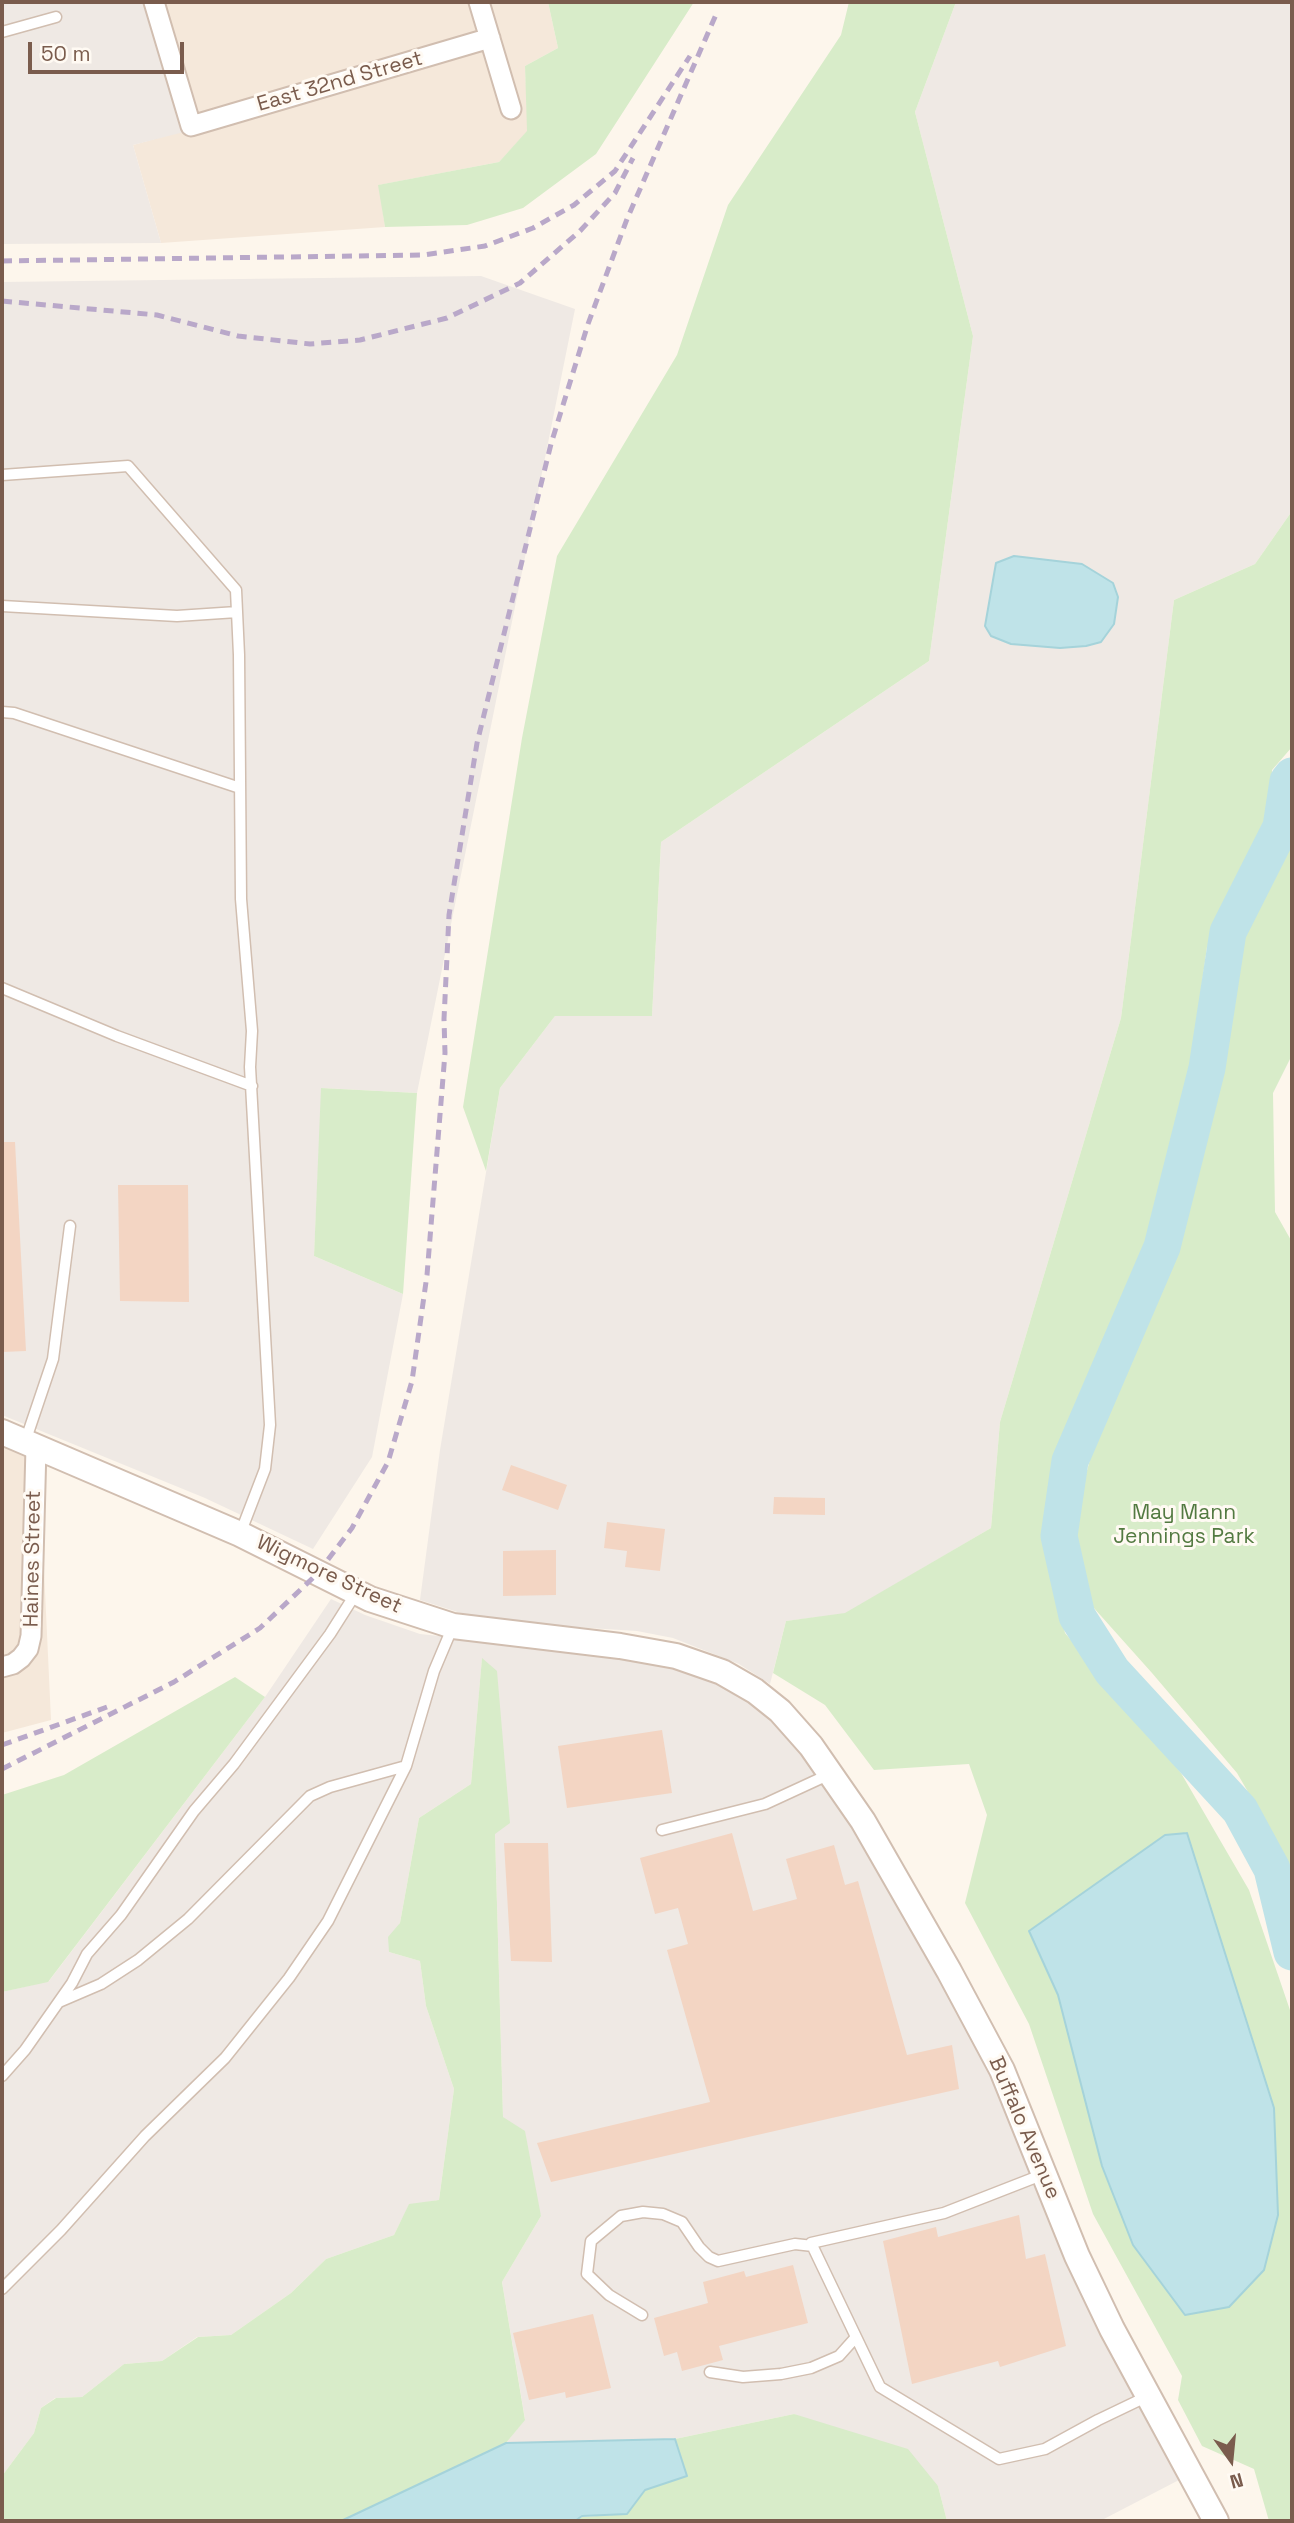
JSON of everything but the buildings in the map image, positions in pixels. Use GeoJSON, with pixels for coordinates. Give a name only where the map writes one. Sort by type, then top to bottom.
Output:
{"type":"FeatureCollection","features":[{"type":"Feature","properties":{"kind":"street","name":"East 32nd Street"},"geometry":{"type":"LineString","coordinates":[[154,2],[191,126],[490,38]]}},
{"type":"Feature","properties":{"kind":"street"},"geometry":{"type":"LineString","coordinates":[[480,2],[511,109]]}},
{"type":"Feature","properties":{"kind":"street","name":"Wigmore Street"},"geometry":{"type":"LineString","coordinates":[[2,1432],[240,1534],[380,1602],[453,1626],[620,1646],[676,1656],[722,1672],[755,1691],[780,1712],[811,1746]]}},
{"type":"Feature","properties":{"kind":"street","name":"Haines Street"},"geometry":{"type":"LineString","coordinates":[[8,1665],[28,1649],[32,1636],[30,1445]]}},
{"type":"Feature","properties":{"kind":"street","name":"Buffalo Avenue"},"geometry":{"type":"LineString","coordinates":[[811,1746],[863,1821],[1002,2070],[1077,2256],[1112,2329],[1216,2521]]}},
{"type":"Feature","properties":{"kind":"lane"},"geometry":{"type":"LineString","coordinates":[[2,32],[56,17]]}},
{"type":"Feature","properties":{"kind":"lane"},"geometry":{"type":"LineString","coordinates":[[2,475],[128,466],[236,590],[241,899],[252,1031],[252,1086],[270,1425],[265,1469],[240,1534]]}},
{"type":"Feature","properties":{"kind":"lane"},"geometry":{"type":"LineString","coordinates":[[2,606],[177,615],[237,612]]}},
{"type":"Feature","properties":{"kind":"lane"},"geometry":{"type":"LineString","coordinates":[[2,712],[14,713],[240,788]]}},
{"type":"Feature","properties":{"kind":"lane"},"geometry":{"type":"LineString","coordinates":[[2,988],[117,1036],[252,1086]]}},
{"type":"Feature","properties":{"kind":"lane"},"geometry":{"type":"LineString","coordinates":[[30,1445],[53,1359],[70,1226]]}},
{"type":"Feature","properties":{"kind":"lane"},"geometry":{"type":"LineString","coordinates":[[2,2076],[25,2050],[72,1983],[87,1954],[121,1915],[194,1811],[234,1763],[330,1634],[357,1592]]}},
{"type":"Feature","properties":{"kind":"lane"},"geometry":{"type":"LineString","coordinates":[[2,2290],[61,2230],[145,2136],[225,2058],[289,1978],[328,1921],[406,1766],[434,1671],[453,1626]]}},
{"type":"Feature","properties":{"kind":"lane"},"geometry":{"type":"LineString","coordinates":[[58,2002],[101,1984],[138,1961],[188,1919],[310,1796],[330,1787],[406,1766]]}},
{"type":"Feature","properties":{"kind":"lane"},"geometry":{"type":"LineString","coordinates":[[662,1830],[765,1804],[830,1774]]}},
{"type":"Feature","properties":{"kind":"lane"},"geometry":{"type":"LineString","coordinates":[[1045,2174],[944,2213],[811,2243],[880,2387],[999,2459],[1045,2449],[1148,2396]]}},
{"type":"Feature","properties":{"kind":"lane"},"geometry":{"type":"LineString","coordinates":[[642,2315],[609,2295],[587,2274],[591,2241],[621,2216],[643,2212],[663,2214],[682,2222],[699,2247],[709,2258],[718,2262],[795,2244],[813,2246]]}},
{"type":"Feature","properties":{"kind":"lane"},"geometry":{"type":"LineString","coordinates":[[710,2372],[743,2377],[782,2374],[811,2368],[839,2356],[856,2337]]}},
{"type":"Feature","properties":{"kind":"shaded area"},"geometry":{"type":"Polygon","coordinates":[[[2,2],[146,2],[184,132],[133,145],[161,243],[2,244],[2,2]]]}},
{"type":"Feature","properties":{"kind":"shaded area"},"geometry":{"type":"Polygon","coordinates":[[[146,2],[548,2],[558,48],[525,66],[528,131],[499,162],[379,185],[385,227],[161,243],[133,145],[183,131],[146,2]]]}},
{"type":"Feature","properties":{"kind":"shaded area"},"geometry":{"type":"Polygon","coordinates":[[[956,2],[1292,2],[1292,511],[1255,564],[1174,600],[1121,1018],[1000,1422],[991,1528],[845,1614],[786,1621],[770,1684],[739,1664],[673,1638],[637,1631],[509,1623],[467,1615],[420,1600],[440,1450],[500,1088],[555,1016],[652,1016],[661,842],[929,661],[973,336],[915,112],[956,2]]]}},
{"type":"Feature","properties":{"kind":"shaded area"},"geometry":{"type":"Polygon","coordinates":[[[481,276],[575,309],[417,1093],[322,1088],[314,1256],[403,1294],[372,1457],[313,1549],[205,1498],[2,1415],[2,282],[481,276]]]}},
{"type":"Feature","properties":{"kind":"shaded area"},"geometry":{"type":"Polygon","coordinates":[[[2,1445],[39,1462],[51,1720],[2,1733],[2,1445]]]}},
{"type":"Feature","properties":{"kind":"shaded area"},"geometry":{"type":"Polygon","coordinates":[[[331,1599],[365,1615],[420,1634],[637,1657],[679,1667],[722,1683],[759,1708],[797,1745],[851,1820],[992,2077],[1079,2291],[1179,2480],[1100,2521],[947,2521],[938,2486],[794,2414],[675,2439],[506,2443],[525,2419],[502,2282],[541,2216],[503,2117],[495,1834],[482,1659],[471,1784],[419,1818],[400,1923],[389,1952],[420,1961],[426,2006],[454,2089],[439,2200],[409,2205],[394,2235],[326,2259],[291,2293],[231,2335],[197,2337],[162,2361],[124,2364],[82,2397],[55,2398],[41,2408],[34,2433],[2,2476],[2,1992],[49,1981],[265,1697],[331,1599]]]}},
{"type":"Feature","properties":{"kind":"green space"},"geometry":{"type":"Polygon","coordinates":[[[548,2],[694,2],[596,154],[523,208],[467,225],[385,227],[378,185],[499,162],[527,131],[525,66],[558,48],[548,2]]]}},
{"type":"Feature","properties":{"kind":"green space"},"geometry":{"type":"Polygon","coordinates":[[[849,2],[956,2],[915,112],[973,336],[929,661],[661,842],[652,1016],[555,1016],[500,1088],[486,1171],[463,1107],[522,738],[557,556],[677,355],[728,205],[841,35],[849,2]]]}},
{"type":"Feature","properties":{"kind":"green space"},"geometry":{"type":"Polygon","coordinates":[[[1292,511],[1292,747],[1272,770],[1272,827],[1207,947],[1189,1077],[1148,1242],[1058,1455],[1044,1542],[1065,1633],[1181,1773],[1249,1890],[1292,2016],[1292,2521],[1269,2521],[1254,2469],[1202,2446],[1178,2400],[1182,2376],[1093,2214],[1029,2024],[965,1903],[987,1815],[969,1764],[874,1770],[825,1705],[773,1673],[786,1621],[845,1613],[991,1528],[1000,1422],[1121,1018],[1174,600],[1255,564],[1292,511]],[[1029,1932],[1058,1995],[1102,2166],[1133,2245],[1278,2215],[1029,1932]]]}},
{"type":"Feature","properties":{"kind":"green space","name":"May Mann Jennings Park"},"geometry":{"type":"Polygon","coordinates":[[[1292,844],[1292,1055],[1273,1093],[1275,1212],[1292,1242],[1292,1904],[1276,1840],[1237,1773],[1093,1607],[1072,1526],[1104,1408],[1178,1244],[1207,1122],[1237,953],[1292,844]]]}},
{"type":"Feature","properties":{"kind":"green space"},"geometry":{"type":"Polygon","coordinates":[[[321,1088],[417,1093],[403,1294],[314,1256],[321,1088]]]}},
{"type":"Feature","properties":{"kind":"green space"},"geometry":{"type":"Polygon","coordinates":[[[482,1658],[497,1671],[510,1823],[495,1834],[503,2117],[525,2131],[541,2216],[502,2282],[525,2420],[506,2443],[341,2521],[2,2521],[2,2476],[34,2433],[41,2408],[56,2398],[82,2397],[124,2364],[162,2361],[198,2337],[231,2335],[291,2293],[326,2259],[394,2235],[409,2204],[439,2200],[454,2089],[426,2006],[420,1961],[389,1952],[388,1937],[400,1923],[419,1818],[471,1784],[482,1658]]]}},
{"type":"Feature","properties":{"kind":"green space"},"geometry":{"type":"Polygon","coordinates":[[[235,1677],[265,1697],[48,1982],[2,1992],[2,1795],[64,1775],[235,1677]]]}},
{"type":"Feature","properties":{"kind":"green space"},"geometry":{"type":"Polygon","coordinates":[[[794,2414],[908,2449],[938,2486],[947,2521],[575,2521],[582,2517],[627,2514],[645,2490],[687,2476],[675,2439],[794,2414]]]}},
{"type":"Feature","properties":{"kind":"water"},"geometry":{"type":"Polygon","coordinates":[[[1014,556],[1082,564],[1113,583],[1118,597],[1114,624],[1101,642],[1060,648],[1011,644],[991,636],[985,626],[996,563],[1014,556]]]}},
{"type":"Feature","properties":{"kind":"water"},"geometry":{"type":"Polygon","coordinates":[[[1187,1833],[1274,2108],[1278,2215],[1264,2270],[1229,2307],[1185,2315],[1133,2245],[1102,2166],[1058,1995],[1029,1931],[1165,1835],[1187,1833]]]}},
{"type":"Feature","properties":{"kind":"water"},"geometry":{"type":"Polygon","coordinates":[[[675,2439],[687,2476],[645,2490],[627,2514],[582,2516],[575,2521],[341,2521],[506,2443],[675,2439]]]}},
{"type":"Feature","properties":{"kind":"waterway"},"geometry":{"type":"LineString","coordinates":[[1292,776],[1288,781],[1281,827],[1228,932],[1207,1068],[1162,1247],[1070,1461],[1059,1536],[1077,1616],[1112,1671],[1240,1810],[1272,1869],[1292,1952]]}},
{"type":"Feature","properties":{"kind":"railway"},"geometry":{"type":"LineString","coordinates":[[2,1769],[174,1682],[260,1628],[317,1574],[352,1528],[388,1462],[412,1381],[427,1275],[445,1053],[449,915],[477,743],[551,444],[588,324],[627,219],[718,10]]}},
{"type":"Feature","properties":{"kind":"railway"},"geometry":{"type":"LineString","coordinates":[[2,261],[423,255],[485,246],[533,228],[574,205],[615,171],[690,56]]}},
{"type":"Feature","properties":{"kind":"railway"},"geometry":{"type":"LineString","coordinates":[[2,301],[157,315],[238,336],[310,344],[360,340],[447,318],[520,283],[580,231],[615,193],[633,158]]}},
{"type":"Feature","properties":{"kind":"railway"},"geometry":{"type":"LineString","coordinates":[[2,1745],[107,1707]]}}]}
